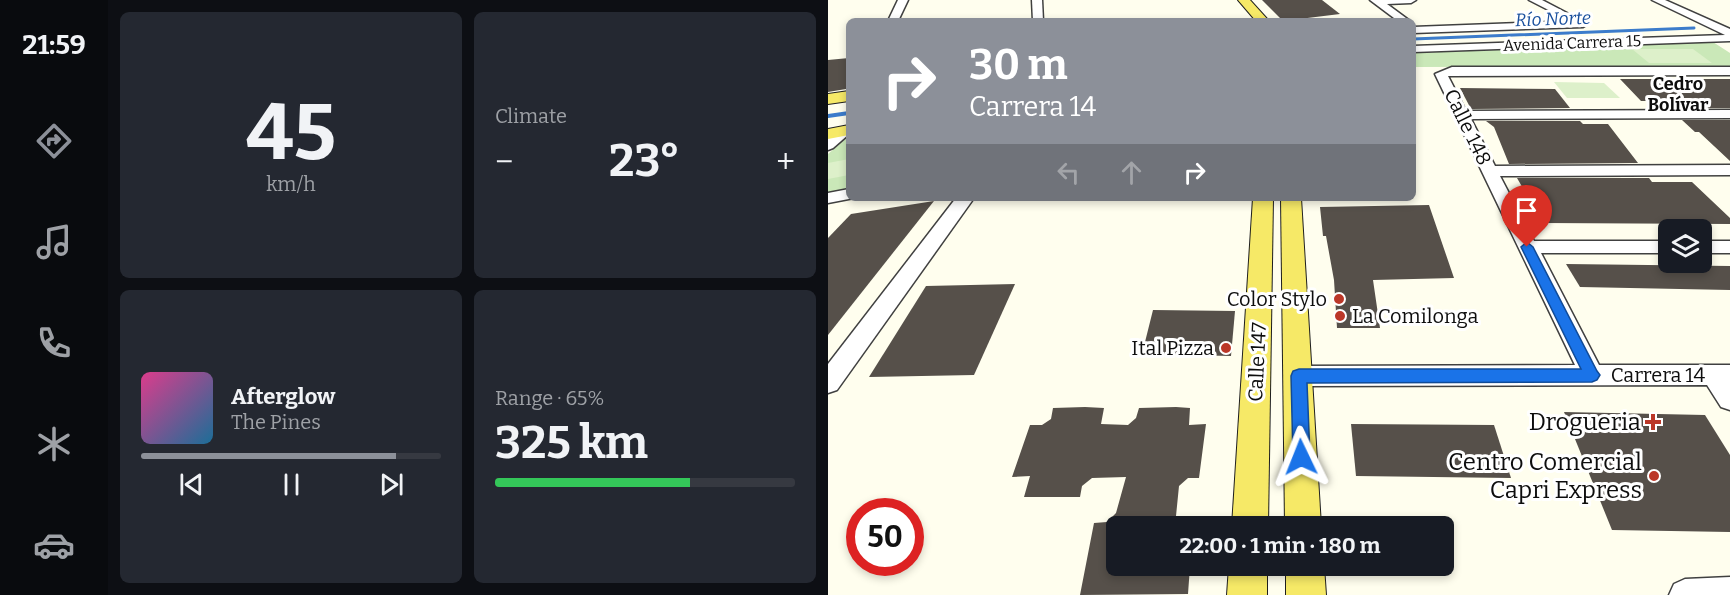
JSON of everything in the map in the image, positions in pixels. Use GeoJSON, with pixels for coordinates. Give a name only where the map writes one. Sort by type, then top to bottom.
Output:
{"type":"FeatureCollection","features":[{"type":"Feature","properties":{"kind":"main road"},"geometry":{"type":"LineString","coordinates":[[1238,6],[1258,18]]}},
{"type":"Feature","properties":{"kind":"main road"},"geometry":{"type":"LineString","coordinates":[[828,99],[846,96]]}},
{"type":"Feature","properties":{"kind":"main road","name":"Calle 147"},"geometry":{"type":"LineString","coordinates":[[1250,516],[1263,201]]}},
{"type":"Feature","properties":{"kind":"main road","name":"Calle 147"},"geometry":{"type":"LineString","coordinates":[[1291,201],[1304,516]]}},
{"type":"Feature","properties":{"kind":"main road"},"geometry":{"type":"LineString","coordinates":[[1247,595],[1248,576]]}},
{"type":"Feature","properties":{"kind":"main road"},"geometry":{"type":"LineString","coordinates":[[1305,576],[1306,595]]}},
{"type":"Feature","properties":{"kind":"street"},"geometry":{"type":"LineString","coordinates":[[894,18],[903,0]]}},
{"type":"Feature","properties":{"kind":"street"},"geometry":{"type":"LineString","coordinates":[[1037,0],[1038,18]]}},
{"type":"Feature","properties":{"kind":"street"},"geometry":{"type":"LineString","coordinates":[[1376,1],[1411,0]]}},
{"type":"Feature","properties":{"kind":"street","name":"Avenida Carrera 15"},"geometry":{"type":"LineString","coordinates":[[1416,29],[1583,24],[1534,0]]}},
{"type":"Feature","properties":{"kind":"street"},"geometry":{"type":"LineString","coordinates":[[1658,0],[1730,33]]}},
{"type":"Feature","properties":{"kind":"street"},"geometry":{"type":"LineString","coordinates":[[1376,1],[1401,18]]}},
{"type":"Feature","properties":{"kind":"street"},"geometry":{"type":"LineString","coordinates":[[1713,24],[1730,38]]}},
{"type":"Feature","properties":{"kind":"street","name":"Avenida Carrera 15"},"geometry":{"type":"LineString","coordinates":[[1416,49],[1730,38]]}},
{"type":"Feature","properties":{"kind":"street","name":"Calle 148"},"geometry":{"type":"LineString","coordinates":[[1592,375],[1442,74],[1444,72],[1730,71]]}},
{"type":"Feature","properties":{"kind":"street"},"geometry":{"type":"LineString","coordinates":[[1462,115],[1730,114]]}},
{"type":"Feature","properties":{"kind":"street"},"geometry":{"type":"LineString","coordinates":[[828,145],[840,132]]}},
{"type":"Feature","properties":{"kind":"street"},"geometry":{"type":"LineString","coordinates":[[1489,171],[1730,170]]}},
{"type":"Feature","properties":{"kind":"street"},"geometry":{"type":"LineString","coordinates":[[828,198],[846,195]]}},
{"type":"Feature","properties":{"kind":"street"},"geometry":{"type":"LineString","coordinates":[[828,383],[962,201]]}},
{"type":"Feature","properties":{"kind":"street"},"geometry":{"type":"LineString","coordinates":[[1527,247],[1658,247]]}},
{"type":"Feature","properties":{"kind":"street"},"geometry":{"type":"LineString","coordinates":[[1712,247],[1730,247]]}},
{"type":"Feature","properties":{"kind":"street"},"geometry":{"type":"LineString","coordinates":[[1722,375],[1730,399]]}},
{"type":"Feature","properties":{"kind":"street","name":"Carrera 14"},"geometry":{"type":"LineString","coordinates":[[1299,376],[1722,375]]}},
{"type":"Feature","properties":{"kind":"street"},"geometry":{"type":"LineString","coordinates":[[1685,595],[1730,593]]}},
{"type":"Feature","properties":{"kind":"green space"},"geometry":{"type":"Polygon","coordinates":[[[1713,42],[1730,53],[1730,66],[1416,67],[1416,53],[1713,42]]]}},
{"type":"Feature","properties":{"kind":"green space"},"geometry":{"type":"Polygon","coordinates":[[[1632,49],[1693,49],[1712,63],[1649,63],[1632,49]]]}},
{"type":"Feature","properties":{"kind":"green space"},"geometry":{"type":"Polygon","coordinates":[[[1554,82],[1604,83],[1620,98],[1567,98],[1554,82]]]}},
{"type":"Feature","properties":{"kind":"green space"},"geometry":{"type":"Polygon","coordinates":[[[846,139],[846,189],[828,192],[828,154],[846,139]]]}},
{"type":"Feature","properties":{"kind":"green space"},"geometry":{"type":"Polygon","coordinates":[[[846,160],[846,176],[828,179],[828,163],[846,160]]]}},
{"type":"Feature","properties":{"kind":"building"},"geometry":{"type":"Polygon","coordinates":[[[1262,0],[1322,0],[1340,14],[1307,18],[1280,18],[1262,0]]]}},
{"type":"Feature","properties":{"kind":"building"},"geometry":{"type":"Polygon","coordinates":[[[846,58],[846,89],[828,92],[828,60],[846,58]]]}},
{"type":"Feature","properties":{"kind":"building"},"geometry":{"type":"Polygon","coordinates":[[[1620,79],[1730,79],[1730,108],[1668,108],[1660,101],[1641,101],[1620,79]]]}},
{"type":"Feature","properties":{"kind":"building"},"geometry":{"type":"Polygon","coordinates":[[[1460,88],[1555,89],[1570,108],[1471,109],[1460,88]]]}},
{"type":"Feature","properties":{"kind":"building"},"geometry":{"type":"Polygon","coordinates":[[[1682,120],[1730,120],[1730,161],[1699,132],[1695,132],[1682,120]]]}},
{"type":"Feature","properties":{"kind":"building"},"geometry":{"type":"Polygon","coordinates":[[[1486,121],[1580,121],[1583,124],[1608,124],[1638,163],[1509,164],[1494,127],[1486,121]]]}},
{"type":"Feature","properties":{"kind":"building"},"geometry":{"type":"Polygon","coordinates":[[[1517,178],[1649,178],[1652,182],[1692,182],[1730,218],[1730,224],[1712,224],[1712,219],[1658,219],[1658,224],[1543,223],[1517,178]]]}},
{"type":"Feature","properties":{"kind":"building"},"geometry":{"type":"Polygon","coordinates":[[[934,201],[828,335],[828,238],[851,214],[934,201]]]}},
{"type":"Feature","properties":{"kind":"building"},"geometry":{"type":"Polygon","coordinates":[[[1429,205],[1454,278],[1373,280],[1380,328],[1337,328],[1334,280],[1326,236],[1323,236],[1320,207],[1429,205]]]}},
{"type":"Feature","properties":{"kind":"building"},"geometry":{"type":"Polygon","coordinates":[[[1566,264],[1658,265],[1658,273],[1712,273],[1712,266],[1730,266],[1730,290],[1580,287],[1566,264]]]}},
{"type":"Feature","properties":{"kind":"building"},"geometry":{"type":"Polygon","coordinates":[[[1015,284],[974,375],[869,377],[926,286],[1015,284]]]}},
{"type":"Feature","properties":{"kind":"building"},"geometry":{"type":"Polygon","coordinates":[[[1153,310],[1235,311],[1231,356],[1142,354],[1153,310]]]}},
{"type":"Feature","properties":{"kind":"building"},"geometry":{"type":"Polygon","coordinates":[[[1053,408],[1104,408],[1101,424],[1128,425],[1136,418],[1139,408],[1190,408],[1189,425],[1206,424],[1199,478],[1188,478],[1179,486],[1176,516],[1113,516],[1116,513],[1126,477],[1092,478],[1082,486],[1080,497],[1024,497],[1030,476],[1012,477],[1030,425],[1042,425],[1051,419],[1053,408]]]}},
{"type":"Feature","properties":{"kind":"building"},"geometry":{"type":"Polygon","coordinates":[[[1564,412],[1705,415],[1730,455],[1730,532],[1612,530],[1564,412]]]}},
{"type":"Feature","properties":{"kind":"building"},"geometry":{"type":"Polygon","coordinates":[[[1351,424],[1494,425],[1511,478],[1356,476],[1351,424]]]}},
{"type":"Feature","properties":{"kind":"building"},"geometry":{"type":"Polygon","coordinates":[[[1106,522],[1106,576],[1189,576],[1188,594],[1080,595],[1094,523],[1106,522]]]}},
{"type":"Feature","properties":{"kind":"waterway","name":"Río Norte"},"geometry":{"type":"LineString","coordinates":[[1416,39],[1694,28]]}},
{"type":"Feature","properties":{"kind":"waterway","name":"Río Norte"},"geometry":{"type":"LineString","coordinates":[[828,116],[846,113]]}},
{"type":"Feature","properties":{"kind":"place","name":"Color Stylo"},"geometry":{"type":"Point","coordinates":[1339,299]}},
{"type":"Feature","properties":{"kind":"place","name":"La Comilonga"},"geometry":{"type":"Point","coordinates":[1340,316]}},
{"type":"Feature","properties":{"kind":"place","name":"Ital Pizza"},"geometry":{"type":"Point","coordinates":[1226,348]}},
{"type":"Feature","properties":{"kind":"place","name":"Drogueria"},"geometry":{"type":"Point","coordinates":[1653,422]}},
{"type":"Feature","properties":{"kind":"place","name":"Centro Comercial Capri Express"},"geometry":{"type":"Point","coordinates":[1654,476]}},
{"type":"Feature","properties":{"kind":"district","name":"Cedro Bolívar"},"geometry":{"type":"Point","coordinates":[1678,94]}},
{"type":"Feature","properties":{"kind":"route"},"geometry":{"type":"LineString","coordinates":[[1301,457],[1299,376],[1592,375],[1527,247]]}}]}
